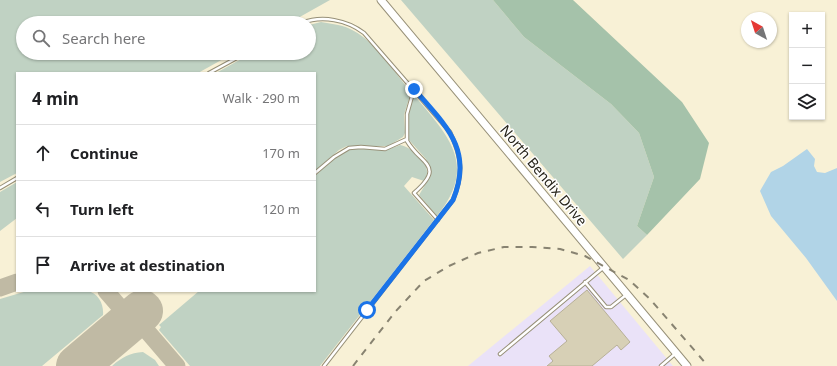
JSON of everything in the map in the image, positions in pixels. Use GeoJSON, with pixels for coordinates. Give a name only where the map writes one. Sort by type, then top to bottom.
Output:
{"type":"FeatureCollection","features":[{"type":"Feature","properties":{"kind":"street","name":"North Bendix Drive"},"geometry":{"type":"LineString","coordinates":[[381,0],[687,366]]}},
{"type":"Feature","properties":{"kind":"lane"},"geometry":{"type":"LineString","coordinates":[[316,20],[334,20],[357,27],[371,38],[450,132],[457,148],[462,169],[459,186],[453,200],[324,366]]}},
{"type":"Feature","properties":{"kind":"lane"},"geometry":{"type":"LineString","coordinates":[[212,72],[233,60]]}},
{"type":"Feature","properties":{"kind":"lane"},"geometry":{"type":"LineString","coordinates":[[414,89],[408,109],[407,139],[409,144],[424,160],[429,170],[427,182],[414,193],[438,220]]}},
{"type":"Feature","properties":{"kind":"lane"},"geometry":{"type":"LineString","coordinates":[[316,172],[334,157],[349,148],[361,147],[385,149],[407,139]]}},
{"type":"Feature","properties":{"kind":"lane"},"geometry":{"type":"LineString","coordinates":[[0,188],[16,179]]}},
{"type":"Feature","properties":{"kind":"lane"},"geometry":{"type":"LineString","coordinates":[[500,354],[604,266]]}},
{"type":"Feature","properties":{"kind":"lane"},"geometry":{"type":"LineString","coordinates":[[585,282],[606,307],[611,307],[627,294]]}},
{"type":"Feature","properties":{"kind":"lane"},"geometry":{"type":"LineString","coordinates":[[661,366],[676,353]]}},
{"type":"Feature","properties":{"kind":"shaded area"},"geometry":{"type":"Polygon","coordinates":[[[590,266],[673,366],[468,366],[590,266]]]}},
{"type":"Feature","properties":{"kind":"green space"},"geometry":{"type":"Polygon","coordinates":[[[0,0],[330,0],[301,16],[16,16],[16,60],[221,60],[200,72],[16,72],[16,174],[0,182],[0,0]]]}},
{"type":"Feature","properties":{"kind":"green space"},"geometry":{"type":"Polygon","coordinates":[[[401,0],[493,0],[524,37],[611,104],[639,133],[654,177],[637,226],[647,235],[623,259],[401,0]]]}},
{"type":"Feature","properties":{"kind":"green space"},"geometry":{"type":"Polygon","coordinates":[[[493,0],[573,0],[682,102],[709,143],[700,179],[647,235],[637,226],[654,177],[639,133],[611,104],[524,37],[493,0]]]}},
{"type":"Feature","properties":{"kind":"green space"},"geometry":{"type":"Polygon","coordinates":[[[321,22],[346,27],[362,36],[377,50],[411,92],[404,115],[405,133],[403,137],[388,146],[347,146],[339,150],[316,170],[316,72],[218,72],[239,60],[316,60],[316,23],[321,22]]]}},
{"type":"Feature","properties":{"kind":"green space"},"geometry":{"type":"Polygon","coordinates":[[[414,95],[438,124],[447,138],[454,152],[457,166],[456,181],[449,198],[437,216],[419,195],[431,175],[426,159],[409,140],[409,111],[414,95]]]}},
{"type":"Feature","properties":{"kind":"green space"},"geometry":{"type":"Polygon","coordinates":[[[400,145],[406,147],[417,154],[425,164],[427,175],[424,181],[412,177],[404,186],[434,220],[320,366],[190,366],[159,330],[161,327],[159,325],[198,292],[316,292],[316,175],[333,160],[348,150],[361,148],[381,150],[400,145]]]}},
{"type":"Feature","properties":{"kind":"green space"},"geometry":{"type":"Polygon","coordinates":[[[16,183],[16,219],[0,231],[0,192],[16,183]]]}},
{"type":"Feature","properties":{"kind":"green space"},"geometry":{"type":"Polygon","coordinates":[[[24,292],[91,292],[100,300],[103,307],[103,315],[42,366],[0,366],[0,299],[24,292]]]}},
{"type":"Feature","properties":{"kind":"green space"},"geometry":{"type":"Polygon","coordinates":[[[143,352],[155,360],[159,366],[112,366],[126,356],[143,352]]]}},
{"type":"Feature","properties":{"kind":"water"},"geometry":{"type":"Polygon","coordinates":[[[807,149],[815,159],[814,166],[817,172],[825,173],[837,168],[837,301],[806,258],[771,216],[760,191],[771,172],[783,166],[807,149]]]}},
{"type":"Feature","properties":{"kind":"building"},"geometry":{"type":"Polygon","coordinates":[[[587,290],[630,342],[621,350],[617,345],[592,366],[547,366],[553,361],[549,356],[567,341],[550,321],[587,290]]]}},
{"type":"Feature","properties":{"kind":"taxiway"},"geometry":{"type":"LineString","coordinates":[[0,288],[16,282]]}},
{"type":"Feature","properties":{"kind":"taxiway"},"geometry":{"type":"LineString","coordinates":[[107,292],[131,320]]}},
{"type":"Feature","properties":{"kind":"taxiway"},"geometry":{"type":"LineString","coordinates":[[135,317],[177,366]]}},
{"type":"Feature","properties":{"kind":"runway"},"geometry":{"type":"LineString","coordinates":[[77,366],[142,311]]}},
{"type":"Feature","properties":{"kind":"railway"},"geometry":{"type":"LineString","coordinates":[[353,366],[395,312],[424,281],[449,266],[478,253],[504,247],[560,249],[585,256],[629,280],[650,299],[708,366]]}},
{"type":"Feature","properties":{"kind":"route"},"geometry":{"type":"LineString","coordinates":[[367,310],[433,227],[453,200],[459,186],[462,169],[457,148],[450,132],[414,89]]}}]}
